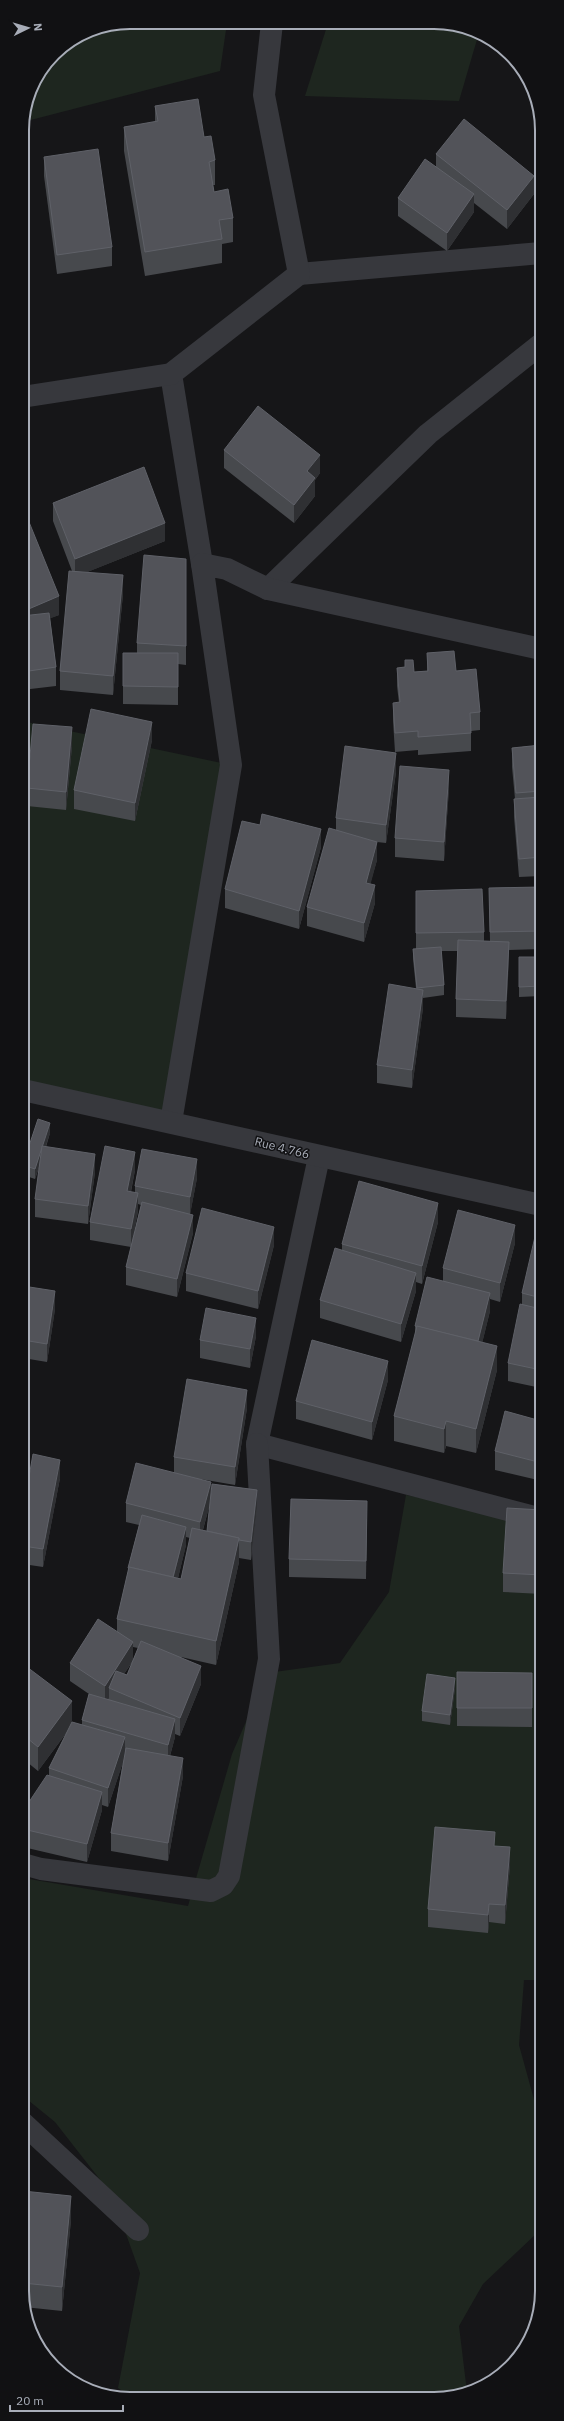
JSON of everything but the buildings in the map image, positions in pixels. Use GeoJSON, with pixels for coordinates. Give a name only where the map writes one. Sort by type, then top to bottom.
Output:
{"type":"FeatureCollection","features":[{"type":"Feature","properties":{"kind":"street"},"geometry":{"type":"LineString","coordinates":[[271,29],[264,95],[299,274]]}},
{"type":"Feature","properties":{"kind":"street"},"geometry":{"type":"LineString","coordinates":[[29,396],[171,374],[299,274],[535,254]]}},
{"type":"Feature","properties":{"kind":"street"},"geometry":{"type":"LineString","coordinates":[[268,589],[428,434],[535,349]]}},
{"type":"Feature","properties":{"kind":"street"},"geometry":{"type":"LineString","coordinates":[[171,374],[202,564],[231,765],[171,1122]]}},
{"type":"Feature","properties":{"kind":"street"},"geometry":{"type":"LineString","coordinates":[[202,564],[227,570],[268,589],[535,648]]}},
{"type":"Feature","properties":{"kind":"street","name":"Rue 4.766"},"geometry":{"type":"LineString","coordinates":[[29,1095],[171,1122],[319,1157],[535,1204]]}},
{"type":"Feature","properties":{"kind":"street"},"geometry":{"type":"LineString","coordinates":[[29,1866],[41,1869],[211,1891],[223,1885],[229,1876],[269,1659],[257,1444],[319,1157]]}},
{"type":"Feature","properties":{"kind":"street"},"geometry":{"type":"LineString","coordinates":[[257,1444],[535,1517]]}},
{"type":"Feature","properties":{"kind":"street"},"geometry":{"type":"LineString","coordinates":[[29,2129],[138,2230]]}},
{"type":"Feature","properties":{"kind":"shaded area"},"geometry":{"type":"Polygon","coordinates":[[[124,29],[226,29],[220,71],[30,120],[32,104],[37,91],[54,63],[74,46],[104,32],[124,29]]]}},
{"type":"Feature","properties":{"kind":"shaded area"},"geometry":{"type":"Polygon","coordinates":[[[326,29],[440,29],[460,32],[477,39],[459,101],[305,96],[326,29]]]}},
{"type":"Feature","properties":{"kind":"shaded area"},"geometry":{"type":"Polygon","coordinates":[[[29,722],[231,765],[171,1122],[29,1091],[29,722]]]}},
{"type":"Feature","properties":{"kind":"shaded area"},"geometry":{"type":"Polygon","coordinates":[[[406,1495],[535,1520],[535,1980],[524,1980],[519,2045],[535,2103],[535,2235],[483,2284],[459,2326],[466,2387],[434,2392],[124,2392],[118,2388],[140,2273],[112,2195],[55,2122],[29,2101],[29,1879],[188,1906],[232,1754],[267,1673],[340,1663],[389,1592],[406,1495]]]}}]}
